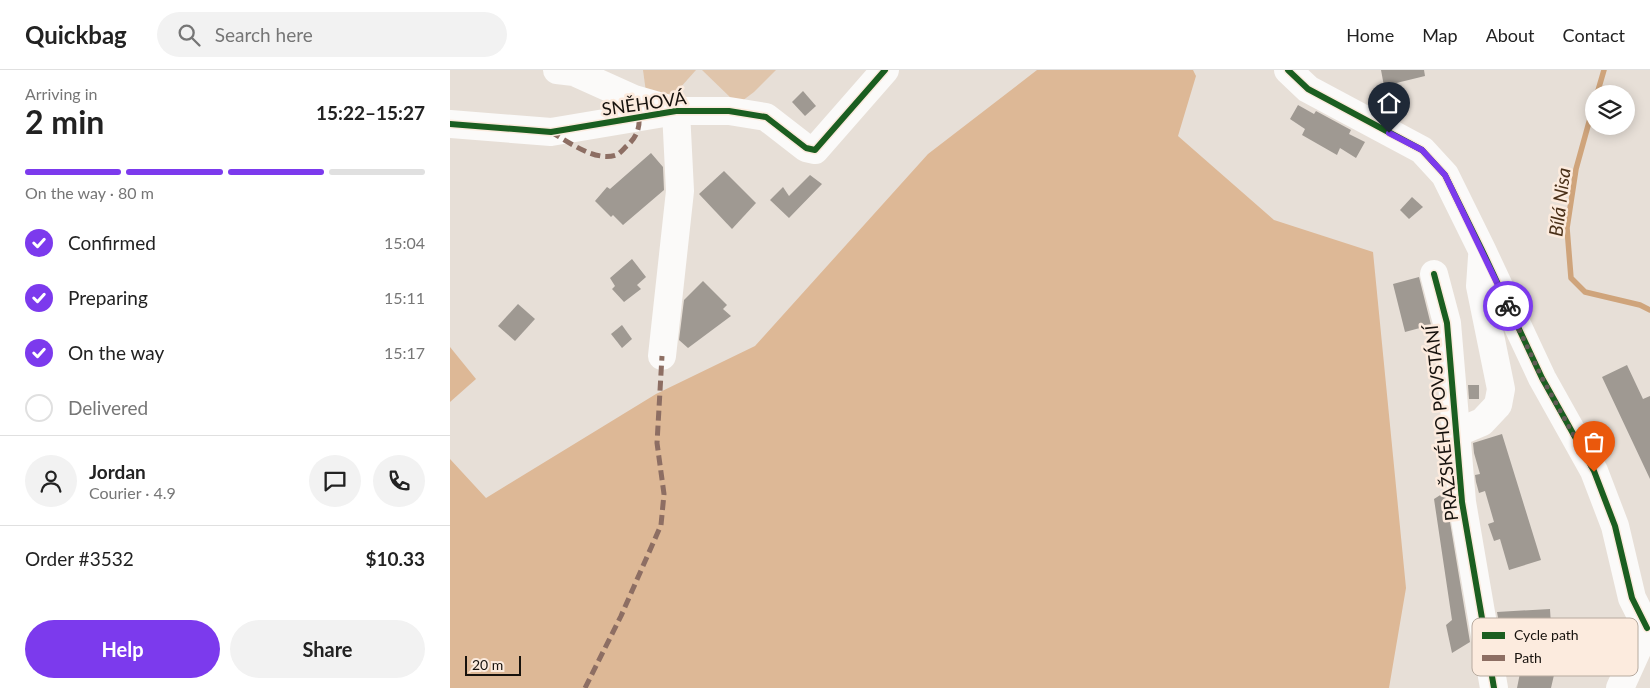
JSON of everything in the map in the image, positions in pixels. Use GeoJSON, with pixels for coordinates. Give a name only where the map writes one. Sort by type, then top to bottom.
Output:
{"type":"FeatureCollection","features":[{"type":"Feature","properties":{"kind":"street","name":"SNĚHOVÁ"},"geometry":{"type":"LineString","coordinates":[[558,70],[574,72],[634,99],[676,111]]}},
{"type":"Feature","properties":{"kind":"street","name":"SNĚHOVÁ"},"geometry":{"type":"LineString","coordinates":[[450,124],[551,132],[676,111],[729,111],[766,117],[806,148],[815,150],[885,70]]}},
{"type":"Feature","properties":{"kind":"street","name":"PRAŽSKÉHO POVSTÁNÍ"},"geometry":{"type":"LineString","coordinates":[[1288,70],[1308,89],[1422,150],[1445,175],[1542,378],[1594,472],[1615,526],[1632,598],[1649,625]]}},
{"type":"Feature","properties":{"kind":"street","name":"SNĚHOVÁ"},"geometry":{"type":"LineString","coordinates":[[662,356],[680,191],[676,111]]}},
{"type":"Feature","properties":{"kind":"street","name":"PRAŽSKÉHO POVSTÁNÍ"},"geometry":{"type":"LineString","coordinates":[[1456,433],[1482,422],[1498,405],[1501,389],[1480,286],[1482,250]]}},
{"type":"Feature","properties":{"kind":"street","name":"PRAŽSKÉHO POVSTÁNÍ"},"geometry":{"type":"LineString","coordinates":[[1434,274],[1447,323],[1462,502],[1482,618]]}},
{"type":"Feature","properties":{"kind":"street"},"geometry":{"type":"LineString","coordinates":[[1638,649],[1649,625]]}},
{"type":"Feature","properties":{"kind":"street"},"geometry":{"type":"LineString","coordinates":[[1620,688],[1626,676]]}},
{"type":"Feature","properties":{"kind":"shaded area"},"geometry":{"type":"Polygon","coordinates":[[[643,70],[696,70],[671,98],[646,92],[643,70]]]}},
{"type":"Feature","properties":{"kind":"shaded area"},"geometry":{"type":"Polygon","coordinates":[[[702,70],[776,70],[742,101],[733,100],[702,70]]]}},
{"type":"Feature","properties":{"kind":"shaded area"},"geometry":{"type":"Polygon","coordinates":[[[1037,70],[1193,70],[1196,76],[1178,136],[1274,220],[1373,252],[1406,588],[1389,688],[450,688],[450,459],[486,498],[656,394],[755,346],[928,154],[1037,70]]]}},
{"type":"Feature","properties":{"kind":"shaded area"},"geometry":{"type":"Polygon","coordinates":[[[450,347],[476,379],[450,402],[450,347]]]}},
{"type":"Feature","properties":{"kind":"building"},"geometry":{"type":"Polygon","coordinates":[[[1381,70],[1424,70],[1425,76],[1384,86],[1381,70]]]}},
{"type":"Feature","properties":{"kind":"building"},"geometry":{"type":"Polygon","coordinates":[[[803,91],[816,106],[805,116],[792,102],[803,91]]]}},
{"type":"Feature","properties":{"kind":"building"},"geometry":{"type":"Polygon","coordinates":[[[1298,105],[1314,114],[1316,111],[1351,130],[1349,134],[1365,142],[1356,158],[1340,148],[1337,155],[1302,135],[1305,129],[1290,119],[1298,105]]]}},
{"type":"Feature","properties":{"kind":"building"},"geometry":{"type":"Polygon","coordinates":[[[651,153],[663,167],[664,190],[623,225],[613,215],[611,217],[595,201],[607,187],[610,189],[651,153]]]}},
{"type":"Feature","properties":{"kind":"building"},"geometry":{"type":"Polygon","coordinates":[[[724,171],[756,203],[732,229],[699,194],[724,171]]]}},
{"type":"Feature","properties":{"kind":"building"},"geometry":{"type":"Polygon","coordinates":[[[810,175],[822,184],[789,218],[770,200],[783,187],[789,196],[810,175]]]}},
{"type":"Feature","properties":{"kind":"building"},"geometry":{"type":"Polygon","coordinates":[[[1412,197],[1423,207],[1409,219],[1400,210],[1412,197]]]}},
{"type":"Feature","properties":{"kind":"building"},"geometry":{"type":"Polygon","coordinates":[[[632,259],[646,277],[637,285],[641,289],[624,302],[612,289],[615,286],[610,278],[632,259]]]}},
{"type":"Feature","properties":{"kind":"building"},"geometry":{"type":"Polygon","coordinates":[[[1419,277],[1431,325],[1405,332],[1393,284],[1419,277]]]}},
{"type":"Feature","properties":{"kind":"building"},"geometry":{"type":"Polygon","coordinates":[[[703,281],[727,305],[723,309],[731,316],[688,348],[679,340],[684,300],[703,281]]]}},
{"type":"Feature","properties":{"kind":"building"},"geometry":{"type":"Polygon","coordinates":[[[518,304],[535,319],[515,341],[498,326],[518,304]]]}},
{"type":"Feature","properties":{"kind":"building"},"geometry":{"type":"Polygon","coordinates":[[[622,325],[632,339],[622,348],[611,334],[622,325]]]}},
{"type":"Feature","properties":{"kind":"building"},"geometry":{"type":"Polygon","coordinates":[[[1627,365],[1643,399],[1650,396],[1650,479],[1602,377],[1627,365]]]}},
{"type":"Feature","properties":{"kind":"building"},"geometry":{"type":"Polygon","coordinates":[[[1468,385],[1479,385],[1479,399],[1469,399],[1468,385]]]}},
{"type":"Feature","properties":{"kind":"building"},"geometry":{"type":"Polygon","coordinates":[[[1502,434],[1541,560],[1509,570],[1500,539],[1494,541],[1488,524],[1494,522],[1485,491],[1479,493],[1475,475],[1480,474],[1473,443],[1502,434]]]}},
{"type":"Feature","properties":{"kind":"building"},"geometry":{"type":"Polygon","coordinates":[[[1445,492],[1470,642],[1452,653],[1446,625],[1452,620],[1434,499],[1445,492]]]}},
{"type":"Feature","properties":{"kind":"building"},"geometry":{"type":"Polygon","coordinates":[[[1550,609],[1551,618],[1498,618],[1497,612],[1550,609]]]}},
{"type":"Feature","properties":{"kind":"building"},"geometry":{"type":"Polygon","coordinates":[[[1519,676],[1554,676],[1551,688],[1517,688],[1519,676]]]}},
{"type":"Feature","properties":{"kind":"waterway","name":"Bílá Nisa"},"geometry":{"type":"LineString","coordinates":[[1600,85],[1604,70]]}},
{"type":"Feature","properties":{"kind":"waterway","name":"Bílá Nisa"},"geometry":{"type":"LineString","coordinates":[[1585,135],[1576,169],[1567,228],[1571,278],[1585,292],[1640,305],[1650,310]]}},
{"type":"Feature","properties":{"kind":"marked path"},"geometry":{"type":"LineString","coordinates":[[551,132],[582,150],[600,156],[616,155],[628,145],[637,133],[639,117]]}},
{"type":"Feature","properties":{"kind":"marked path"},"geometry":{"type":"LineString","coordinates":[[585,688],[621,616],[661,525],[664,494],[657,443],[662,356]]}},
{"type":"Feature","properties":{"kind":"cycle path"},"geometry":{"type":"LineString","coordinates":[[450,124],[551,132],[676,111],[729,111],[766,117],[806,148],[815,150],[885,70]]}},
{"type":"Feature","properties":{"kind":"cycle path"},"geometry":{"type":"LineString","coordinates":[[1288,70],[1308,89],[1422,150],[1445,175],[1542,378],[1594,471],[1615,526],[1632,598],[1647,628]]}},
{"type":"Feature","properties":{"kind":"cycle path"},"geometry":{"type":"LineString","coordinates":[[1434,274],[1447,323],[1462,502],[1482,618]]}},
{"type":"Feature","properties":{"kind":"cycle path"},"geometry":{"type":"LineString","coordinates":[[1492,676],[1494,688]]}},
{"type":"Feature","properties":{"kind":"way so far"},"geometry":{"type":"LineString","coordinates":[[1508,306],[1542,378],[1594,472]]}},
{"type":"Feature","properties":{"kind":"route"},"geometry":{"type":"LineString","coordinates":[[1389,133],[1422,150],[1445,175],[1508,306]]}}]}
